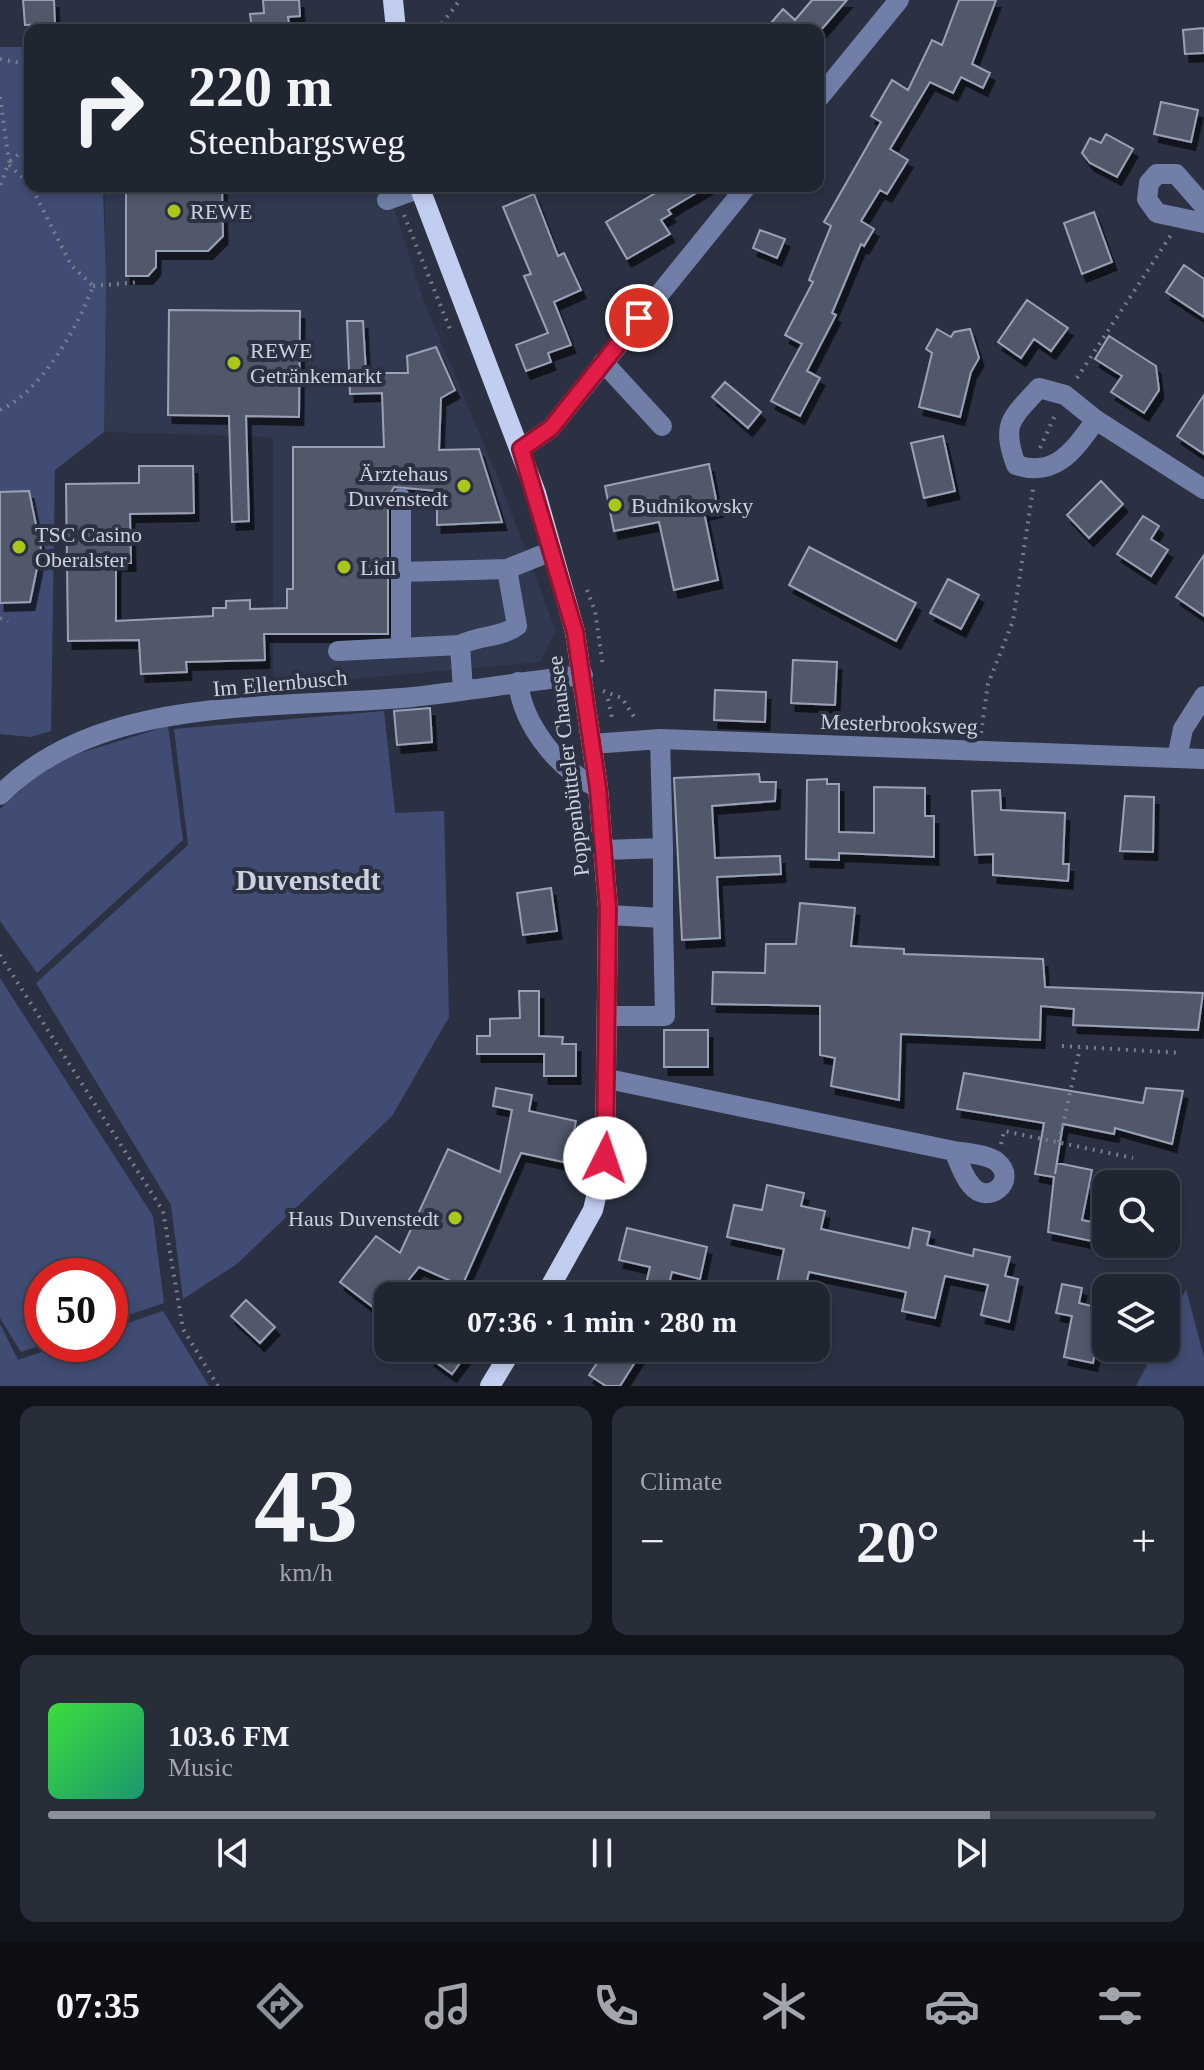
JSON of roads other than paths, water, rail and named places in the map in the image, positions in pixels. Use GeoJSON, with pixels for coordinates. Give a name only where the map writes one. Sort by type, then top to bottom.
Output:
{"type":"FeatureCollection","features":[{"type":"Feature","properties":{"kind":"main road"},"geometry":{"type":"LineString","coordinates":[[393,0],[395,24]]}},
{"type":"Feature","properties":{"kind":"main road","name":"Poppenbütteler Chaussee"},"geometry":{"type":"LineString","coordinates":[[422,192],[459,297],[521,449],[552,551],[575,632],[598,788],[608,915],[608,1132],[600,1185],[582,1235],[553,1282]]}},
{"type":"Feature","properties":{"kind":"main road"},"geometry":{"type":"LineString","coordinates":[[490,1386],[505,1362]]}},
{"type":"Feature","properties":{"kind":"street"},"geometry":{"type":"LineString","coordinates":[[824,92],[899,0]]}},
{"type":"Feature","properties":{"kind":"street"},"geometry":{"type":"LineString","coordinates":[[1204,206],[1176,174],[1157,174],[1149,183],[1147,199],[1157,213],[1204,223]]}},
{"type":"Feature","properties":{"kind":"street"},"geometry":{"type":"LineString","coordinates":[[392,198],[407,192]]}},
{"type":"Feature","properties":{"kind":"street"},"geometry":{"type":"LineString","coordinates":[[521,449],[551,428],[742,192]]}},
{"type":"Feature","properties":{"kind":"street"},"geometry":{"type":"LineString","coordinates":[[603,362],[662,426]]}},
{"type":"Feature","properties":{"kind":"street"},"geometry":{"type":"LineString","coordinates":[[1096,420],[1078,444],[1055,465],[1036,472],[1016,465],[1006,438],[1014,416],[1039,388],[1065,395],[1096,420],[1204,489]]}},
{"type":"Feature","properties":{"kind":"street"},"geometry":{"type":"LineString","coordinates":[[401,498],[401,648]]}},
{"type":"Feature","properties":{"kind":"street"},"geometry":{"type":"LineString","coordinates":[[401,572],[507,569],[552,551]]}},
{"type":"Feature","properties":{"kind":"street"},"geometry":{"type":"LineString","coordinates":[[338,651],[460,645],[475,637],[510,632],[517,626],[507,569]]}},
{"type":"Feature","properties":{"kind":"street"},"geometry":{"type":"LineString","coordinates":[[460,645],[463,690]]}},
{"type":"Feature","properties":{"kind":"street"},"geometry":{"type":"LineString","coordinates":[[518,682],[526,714],[559,762],[578,779],[598,788]]}},
{"type":"Feature","properties":{"kind":"street","name":"Im Ellernbusch"},"geometry":{"type":"LineString","coordinates":[[2,789],[59,749],[145,720],[518,682],[584,684]]}},
{"type":"Feature","properties":{"kind":"street"},"geometry":{"type":"LineString","coordinates":[[1177,758],[1183,729],[1204,696]]}},
{"type":"Feature","properties":{"kind":"street"},"geometry":{"type":"LineString","coordinates":[[608,1016],[665,1016],[663,848],[653,739]]}},
{"type":"Feature","properties":{"kind":"street","name":"Mesterbrooksweg"},"geometry":{"type":"LineString","coordinates":[[592,744],[653,739],[1204,759]]}},
{"type":"Feature","properties":{"kind":"street"},"geometry":{"type":"LineString","coordinates":[[603,850],[663,848]]}},
{"type":"Feature","properties":{"kind":"street"},"geometry":{"type":"LineString","coordinates":[[608,915],[663,918]]}},
{"type":"Feature","properties":{"kind":"street"},"geometry":{"type":"LineString","coordinates":[[608,1079],[954,1151],[997,1162],[1005,1182],[1000,1190],[989,1194],[978,1192],[970,1185],[954,1151]]}},
{"type":"Feature","properties":{"kind":"place","name":"REWE"},"geometry":{"type":"Point","coordinates":[174,211]}},
{"type":"Feature","properties":{"kind":"place","name":"REWE Getränkemarkt"},"geometry":{"type":"Point","coordinates":[234,363]}},
{"type":"Feature","properties":{"kind":"place","name":"Ärztehaus Duvenstedt"},"geometry":{"type":"Point","coordinates":[464,486]}},
{"type":"Feature","properties":{"kind":"place","name":"Budnikowsky"},"geometry":{"type":"Point","coordinates":[615,505]}},
{"type":"Feature","properties":{"kind":"place","name":"TSC Casino Oberalster"},"geometry":{"type":"Point","coordinates":[19,547]}},
{"type":"Feature","properties":{"kind":"place","name":"Lidl"},"geometry":{"type":"Point","coordinates":[344,567]}},
{"type":"Feature","properties":{"kind":"place","name":"Haus Duvenstedt"},"geometry":{"type":"Point","coordinates":[455,1218]}},
{"type":"Feature","properties":{"kind":"district","name":"Duvenstedt"},"geometry":{"type":"Point","coordinates":[308,879]}}]}
